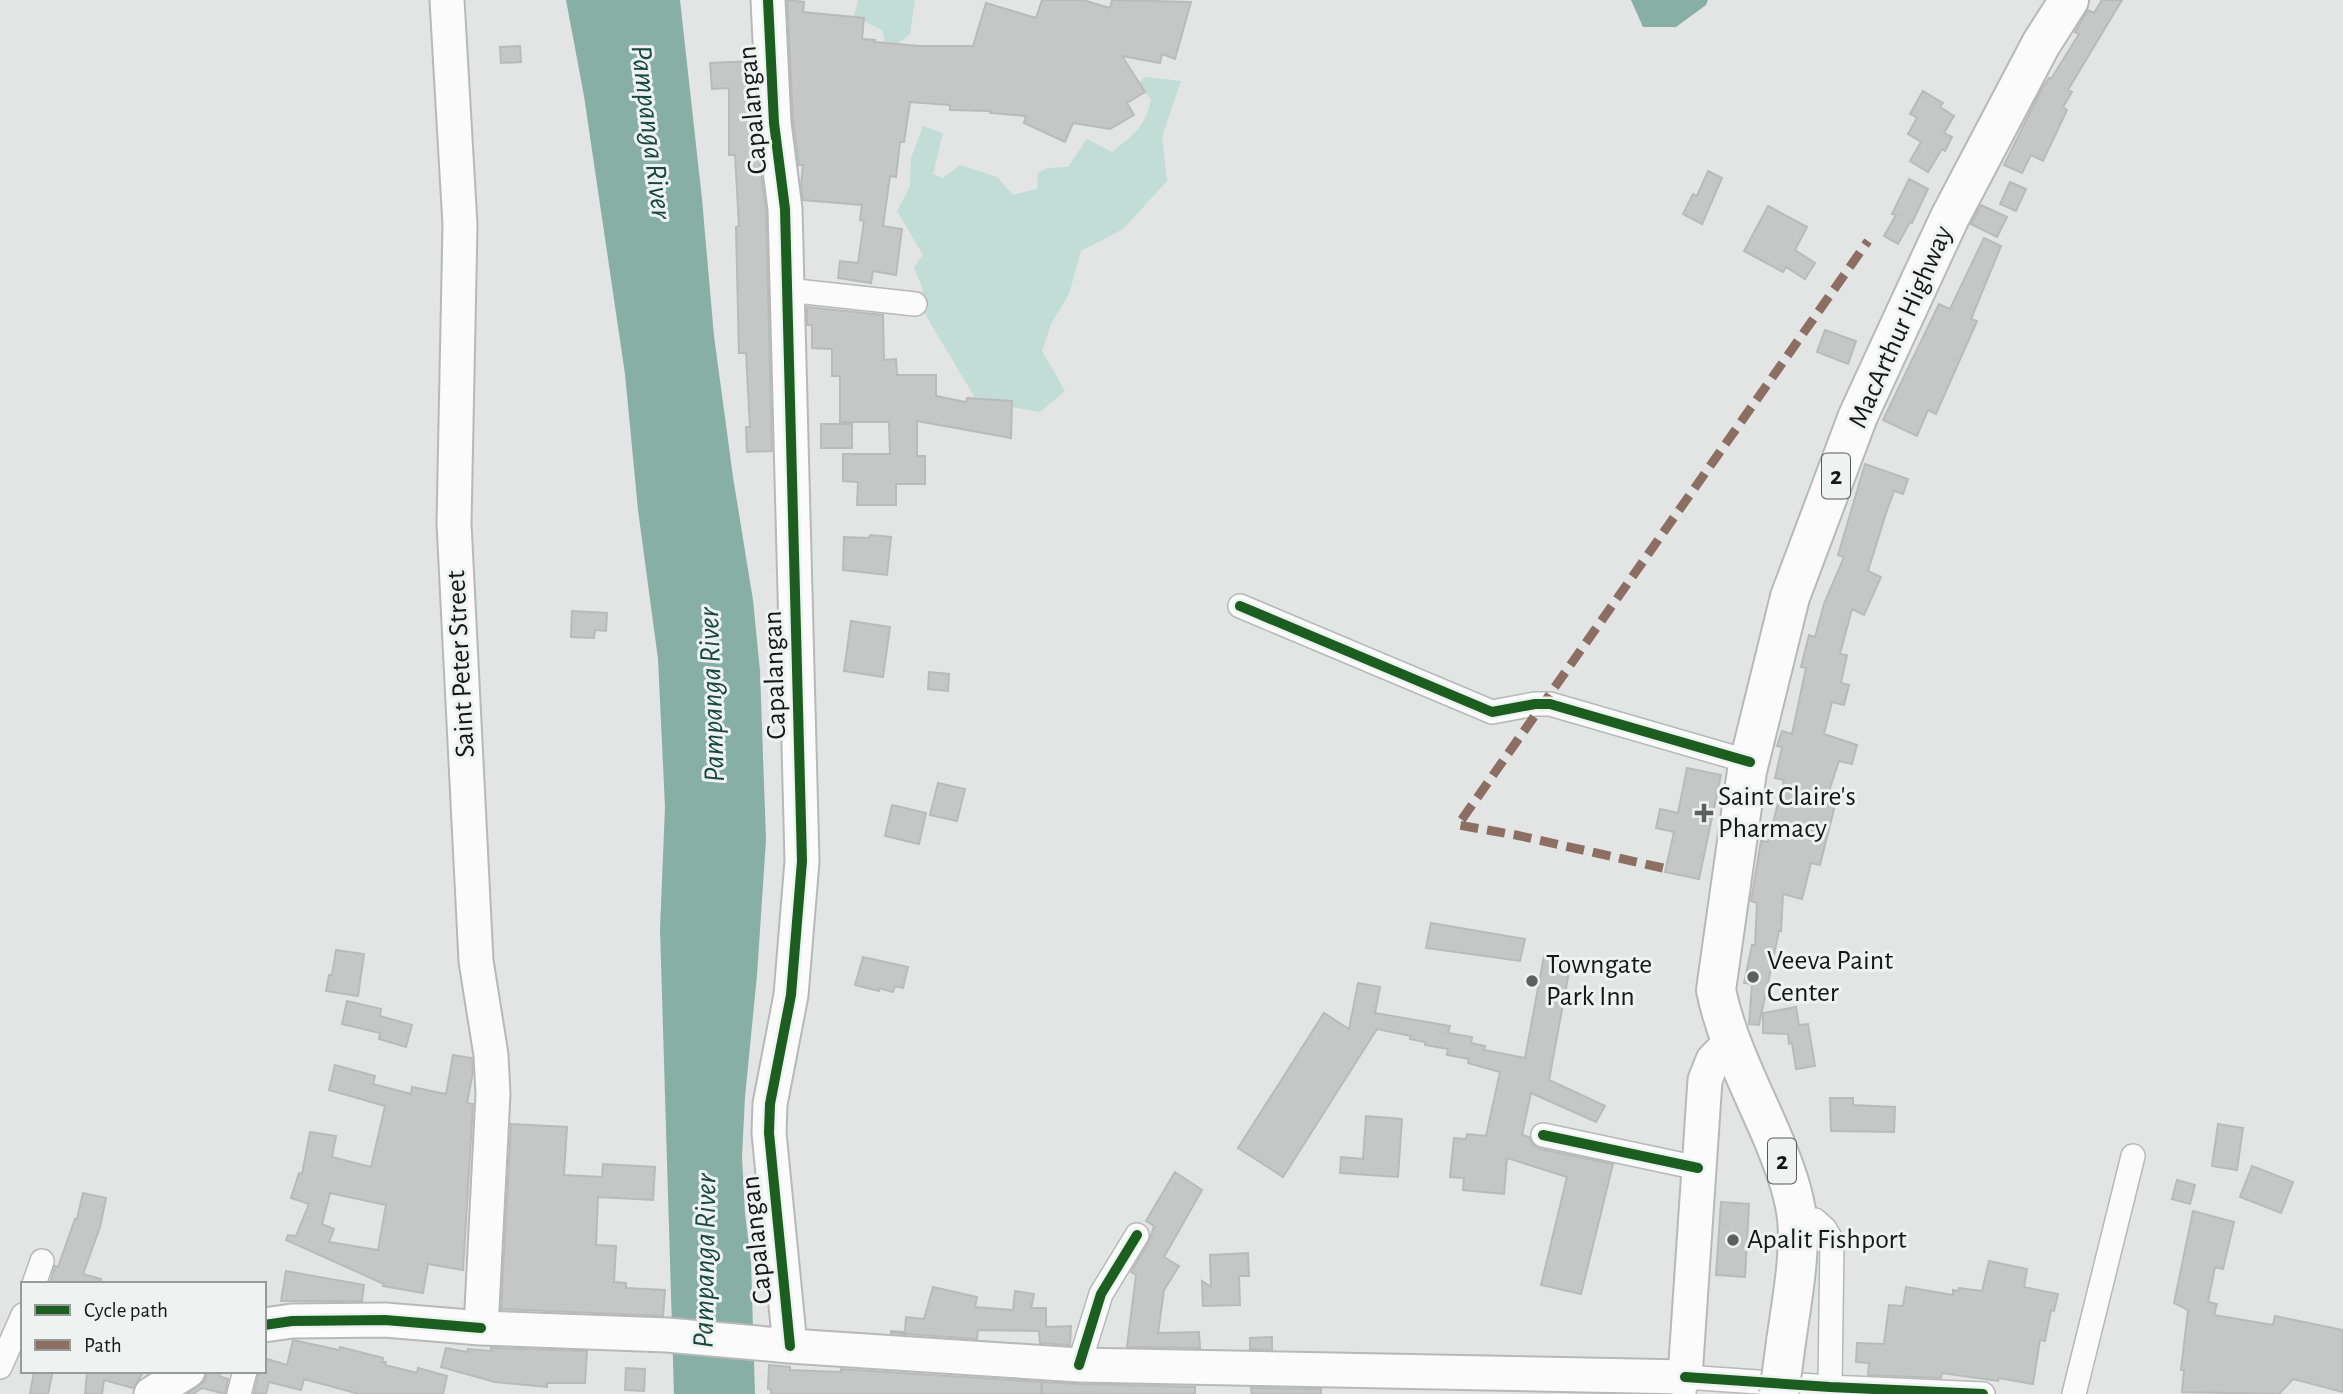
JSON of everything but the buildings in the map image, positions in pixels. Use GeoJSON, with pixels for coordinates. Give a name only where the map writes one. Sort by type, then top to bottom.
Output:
{"type":"FeatureCollection","features":[{"type":"Feature","properties":{"kind":"highway","name":"MacArthur Highway"},"geometry":{"type":"LineString","coordinates":[[1779,1394],[1796,1269],[1798,1219],[1786,1173],[1731,1042],[1716,990],[1749,762],[1790,597],[1858,416],[1951,217],[2041,44],[2069,0]]}},
{"type":"Feature","properties":{"kind":"main road","name":"Saint Peter Street"},"geometry":{"type":"LineString","coordinates":[[447,0],[460,225],[454,523],[476,961],[491,1055],[493,1094],[481,1328]]}},
{"type":"Feature","properties":{"kind":"main road","name":"Capalangan"},"geometry":{"type":"LineString","coordinates":[[768,0],[774,123],[785,209],[802,861],[791,995],[770,1104],[779,1345]]}},
{"type":"Feature","properties":{"kind":"main road"},"geometry":{"type":"LineString","coordinates":[[266,1325],[292,1321],[385,1320],[481,1328],[667,1335],[779,1345],[1079,1364],[1684,1386],[1705,1080],[1713,1060],[1731,1042]]}},
{"type":"Feature","properties":{"kind":"main road"},"geometry":{"type":"LineString","coordinates":[[150,1394],[185,1373]]}},
{"type":"Feature","properties":{"kind":"street"},"geometry":{"type":"LineString","coordinates":[[787,290],[915,304]]}},
{"type":"Feature","properties":{"kind":"street"},"geometry":{"type":"LineString","coordinates":[[1240,607],[1492,712],[1550,704],[1749,762]]}},
{"type":"Feature","properties":{"kind":"street"},"geometry":{"type":"LineString","coordinates":[[1543,1135],[1698,1168]]}},
{"type":"Feature","properties":{"kind":"street"},"geometry":{"type":"LineString","coordinates":[[2074,1394],[2133,1156]]}},
{"type":"Feature","properties":{"kind":"street"},"geometry":{"type":"LineString","coordinates":[[1798,1219],[1815,1220],[1825,1229],[1832,1241],[1830,1387]]}},
{"type":"Feature","properties":{"kind":"street"},"geometry":{"type":"LineString","coordinates":[[1079,1364],[1101,1294],[1137,1235]]}},
{"type":"Feature","properties":{"kind":"street"},"geometry":{"type":"LineString","coordinates":[[35,1282],[42,1261]]}},
{"type":"Feature","properties":{"kind":"street"},"geometry":{"type":"LineString","coordinates":[[0,1367],[21,1320]]}},
{"type":"Feature","properties":{"kind":"street"},"geometry":{"type":"LineString","coordinates":[[239,1394],[244,1373]]}},
{"type":"Feature","properties":{"kind":"street"},"geometry":{"type":"LineString","coordinates":[[1684,1386],[1830,1387],[1983,1394]]}},
{"type":"Feature","properties":{"kind":"shaded area"},"geometry":{"type":"Polygon","coordinates":[[[858,0],[915,0],[910,34],[896,45],[885,42],[882,30],[854,16],[858,0]]]}},
{"type":"Feature","properties":{"kind":"shaded area"},"geometry":{"type":"Polygon","coordinates":[[[1144,77],[1181,81],[1162,136],[1167,181],[1123,229],[1081,251],[1069,294],[1051,324],[1042,351],[1065,391],[1040,412],[977,401],[919,304],[923,290],[914,267],[923,255],[897,211],[910,186],[911,158],[923,126],[943,133],[933,174],[943,178],[960,165],[997,177],[1013,195],[1037,189],[1038,173],[1047,168],[1068,167],[1087,139],[1112,152],[1132,135],[1142,124],[1149,109],[1151,99],[1138,85],[1144,77]]]}},
{"type":"Feature","properties":{"kind":"water","name":"Pampanga River"},"geometry":{"type":"Polygon","coordinates":[[[566,0],[680,0],[714,336],[753,600],[760,671],[766,840],[742,1157],[751,1262],[755,1394],[674,1394],[660,929],[665,807],[658,659],[638,510],[625,374],[584,96],[566,0]]]}},
{"type":"Feature","properties":{"kind":"water"},"geometry":{"type":"Polygon","coordinates":[[[1631,0],[1708,0],[1706,5],[1676,27],[1643,27],[1631,0]]]}},
{"type":"Feature","properties":{"kind":"marked path"},"geometry":{"type":"LineString","coordinates":[[1663,868],[1516,835],[1458,825],[1868,241]]}},
{"type":"Feature","properties":{"kind":"cycle path"},"geometry":{"type":"LineString","coordinates":[[768,0],[774,123],[785,209],[802,861],[791,995],[770,1104],[769,1133],[790,1346]]}},
{"type":"Feature","properties":{"kind":"cycle path"},"geometry":{"type":"LineString","coordinates":[[1240,606],[1492,712],[1550,704],[1750,762]]}},
{"type":"Feature","properties":{"kind":"cycle path"},"geometry":{"type":"LineString","coordinates":[[1543,1135],[1698,1168]]}},
{"type":"Feature","properties":{"kind":"cycle path"},"geometry":{"type":"LineString","coordinates":[[1079,1365],[1101,1294],[1137,1235]]}},
{"type":"Feature","properties":{"kind":"cycle path"},"geometry":{"type":"LineString","coordinates":[[266,1325],[292,1321],[385,1320],[481,1328]]}},
{"type":"Feature","properties":{"kind":"cycle path"},"geometry":{"type":"LineString","coordinates":[[1685,1377],[1983,1394]]}},
{"type":"Feature","properties":{"kind":"place","name":"Saint Claire's Pharmacy"},"geometry":{"type":"Point","coordinates":[1704,813]}},
{"type":"Feature","properties":{"kind":"place","name":"Veeva Paint Center"},"geometry":{"type":"Point","coordinates":[1753,977]}},
{"type":"Feature","properties":{"kind":"place","name":"Towngate Park Inn"},"geometry":{"type":"Point","coordinates":[1532,981]}},
{"type":"Feature","properties":{"kind":"place","name":"Apalit Fishport"},"geometry":{"type":"Point","coordinates":[1733,1240]}}]}
